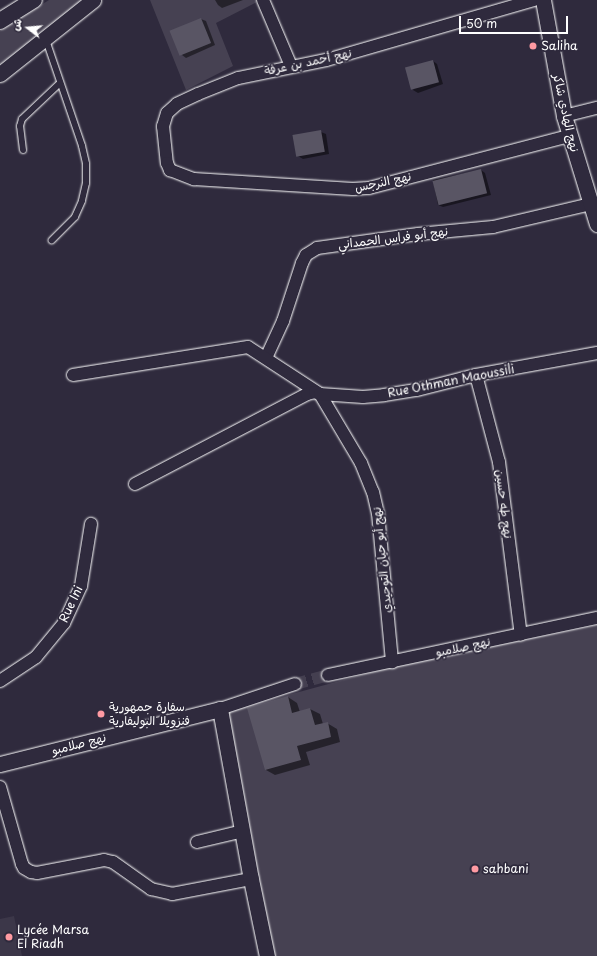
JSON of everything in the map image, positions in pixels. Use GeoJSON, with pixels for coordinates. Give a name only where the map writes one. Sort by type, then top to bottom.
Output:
{"type":"FeatureCollection","features":[{"type":"Feature","properties":{"kind":"main road"},"geometry":{"type":"LineString","coordinates":[[0,21],[34,0]]}},
{"type":"Feature","properties":{"kind":"street"},"geometry":{"type":"LineString","coordinates":[[0,74],[93,0]]}},
{"type":"Feature","properties":{"kind":"street"},"geometry":{"type":"LineString","coordinates":[[263,0],[291,66]]}},
{"type":"Feature","properties":{"kind":"street","name":"نهج أحمد بن عرفة"},"geometry":{"type":"LineString","coordinates":[[170,170],[166,163],[163,126],[167,113],[177,104],[238,78],[326,60],[534,0]]}},
{"type":"Feature","properties":{"kind":"street","name":"نهج الهادي شاكر"},"geometry":{"type":"LineString","coordinates":[[543,0],[564,116],[569,136],[595,214]]}},
{"type":"Feature","properties":{"kind":"street"},"geometry":{"type":"LineString","coordinates":[[564,116],[597,108]]}},
{"type":"Feature","properties":{"kind":"street","name":"نهج النرجس"},"geometry":{"type":"LineString","coordinates":[[170,170],[194,179],[353,189],[369,188],[569,136]]}},
{"type":"Feature","properties":{"kind":"street","name":"نهج أبو فراس الحمداني"},"geometry":{"type":"LineString","coordinates":[[266,358],[283,321],[302,263],[306,255],[317,248],[418,234],[493,227],[595,214]]}},
{"type":"Feature","properties":{"kind":"street","name":"نهج أبو حيان التوحيدي"},"geometry":{"type":"LineString","coordinates":[[73,375],[243,347],[251,348],[320,394],[361,464],[373,492],[378,513],[392,662]]}},
{"type":"Feature","properties":{"kind":"street","name":"Rue Othman Maoussili"},"geometry":{"type":"LineString","coordinates":[[135,484],[301,396],[315,392],[320,394],[363,397],[384,395],[417,390],[476,375],[597,353]]}},
{"type":"Feature","properties":{"kind":"street","name":"نهج طه حسين"},"geometry":{"type":"LineString","coordinates":[[476,375],[499,462],[521,635]]}},
{"type":"Feature","properties":{"kind":"street","name":"Rue Ini"},"geometry":{"type":"LineString","coordinates":[[0,681],[36,657],[64,623],[81,586],[91,524]]}},
{"type":"Feature","properties":{"kind":"street","name":"نهج صلامبو"},"geometry":{"type":"LineString","coordinates":[[328,675],[597,618]]}},
{"type":"Feature","properties":{"kind":"street","name":"نهج صلامبو"},"geometry":{"type":"LineString","coordinates":[[0,764],[220,709],[295,684]]}},
{"type":"Feature","properties":{"kind":"street"},"geometry":{"type":"LineString","coordinates":[[220,709],[251,879],[267,956]]}},
{"type":"Feature","properties":{"kind":"street"},"geometry":{"type":"LineString","coordinates":[[0,787],[22,864],[24,868],[31,872],[37,873],[104,860],[113,862],[151,889],[172,894],[251,879]]}},
{"type":"Feature","properties":{"kind":"street"},"geometry":{"type":"LineString","coordinates":[[197,842],[243,831]]}},
{"type":"Feature","properties":{"kind":"lane"},"geometry":{"type":"LineString","coordinates":[[45,39],[82,146],[86,164],[86,183],[82,201],[75,217],[52,240]]}},
{"type":"Feature","properties":{"kind":"lane"},"geometry":{"type":"LineString","coordinates":[[23,150],[20,126],[22,119],[60,83]]}},
{"type":"Feature","properties":{"kind":"shaded area"},"geometry":{"type":"Polygon","coordinates":[[[49,0],[84,0],[0,65],[0,31],[49,0]]]}},
{"type":"Feature","properties":{"kind":"shaded area"},"geometry":{"type":"Polygon","coordinates":[[[150,0],[259,1],[216,23],[233,66],[186,90],[150,0]]]}},
{"type":"Feature","properties":{"kind":"shaded area"},"geometry":{"type":"Polygon","coordinates":[[[597,625],[597,956],[272,956],[226,712],[391,667],[597,625]]]}},
{"type":"Feature","properties":{"kind":"shaded area","name":"Lycée Marsa El Riadh"},"geometry":{"type":"Polygon","coordinates":[[[14,916],[22,956],[0,956],[0,919],[14,916]]]}},
{"type":"Feature","properties":{"kind":"building"},"geometry":{"type":"Polygon","coordinates":[[[201,18],[211,43],[180,56],[169,31],[201,18]]]}},
{"type":"Feature","properties":{"kind":"building"},"geometry":{"type":"Polygon","coordinates":[[[433,60],[439,82],[411,90],[405,68],[433,60]]]}},
{"type":"Feature","properties":{"kind":"building"},"geometry":{"type":"Polygon","coordinates":[[[321,130],[325,152],[296,157],[292,135],[321,130]]]}},
{"type":"Feature","properties":{"kind":"building"},"geometry":{"type":"Polygon","coordinates":[[[481,169],[487,193],[439,205],[432,181],[481,169]]]}},
{"type":"Feature","properties":{"kind":"building"},"geometry":{"type":"Polygon","coordinates":[[[288,696],[292,713],[310,708],[315,725],[328,722],[331,737],[297,746],[301,760],[265,770],[247,708],[288,696]]]}},
{"type":"Feature","properties":{"kind":"tunnel"},"geometry":{"type":"LineString","coordinates":[[295,684],[328,675]]}},
{"type":"Feature","properties":{"kind":"place","name":"Saliha"},"geometry":{"type":"Point","coordinates":[533,46]}},
{"type":"Feature","properties":{"kind":"place","name":"سفارة جمهورية فنزويلا البوليفارية"},"geometry":{"type":"Point","coordinates":[101,714]}},
{"type":"Feature","properties":{"kind":"place","name":"sahbani"},"geometry":{"type":"Point","coordinates":[475,869]}},
{"type":"Feature","properties":{"kind":"place","name":"Lycée Marsa El Riadh"},"geometry":{"type":"Point","coordinates":[9,937]}}]}
